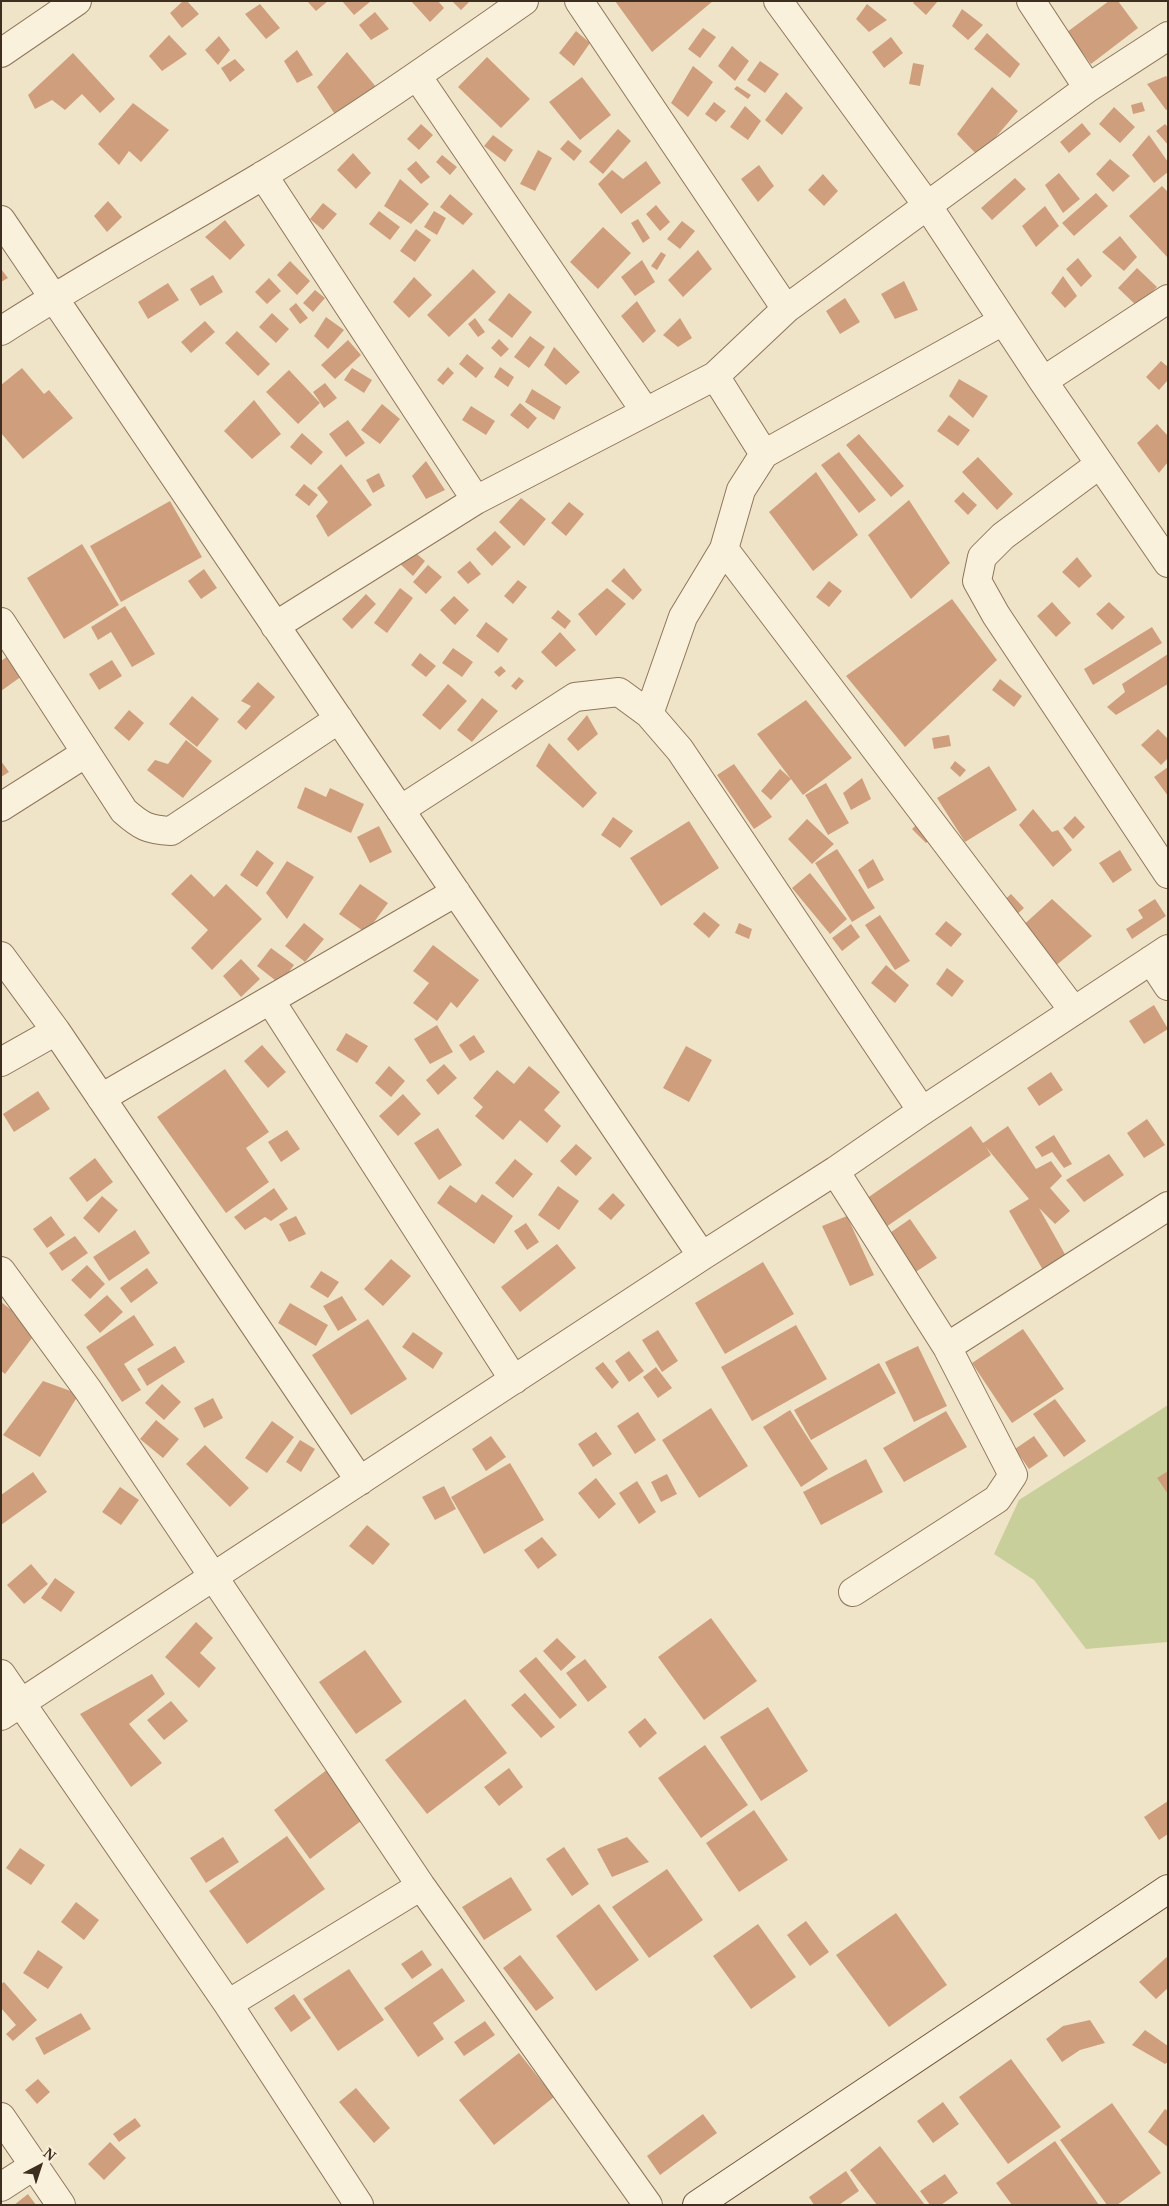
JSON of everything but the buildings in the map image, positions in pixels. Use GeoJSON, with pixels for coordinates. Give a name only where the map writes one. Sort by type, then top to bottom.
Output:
{"type":"FeatureCollection","features":[{"type":"Feature","properties":{"kind":"street"},"geometry":{"type":"LineString","coordinates":[[1,53],[77,1]]}},
{"type":"Feature","properties":{"kind":"street"},"geometry":{"type":"LineString","coordinates":[[1,331],[54,297],[263,175],[418,76],[524,1]]}},
{"type":"Feature","properties":{"kind":"street"},"geometry":{"type":"LineString","coordinates":[[579,1],[786,309]]}},
{"type":"Feature","properties":{"kind":"street"},"geometry":{"type":"LineString","coordinates":[[778,1],[927,205],[1043,381],[1168,564]]}},
{"type":"Feature","properties":{"kind":"street"},"geometry":{"type":"LineString","coordinates":[[1030,1],[1088,88]]}},
{"type":"Feature","properties":{"kind":"street"},"geometry":{"type":"LineString","coordinates":[[275,626],[476,500],[716,376],[786,309],[1088,88],[1168,36]]}},
{"type":"Feature","properties":{"kind":"street"},"geometry":{"type":"LineString","coordinates":[[418,76],[645,411]]}},
{"type":"Feature","properties":{"kind":"street"},"geometry":{"type":"LineString","coordinates":[[263,175],[476,500]]}},
{"type":"Feature","properties":{"kind":"street"},"geometry":{"type":"LineString","coordinates":[[1,220],[702,1256]]}},
{"type":"Feature","properties":{"kind":"street"},"geometry":{"type":"LineString","coordinates":[[1043,381],[1168,299]]}},
{"type":"Feature","properties":{"kind":"street"},"geometry":{"type":"LineString","coordinates":[[649,714],[683,617],[724,549],[742,490],[764,454],[1003,321]]}},
{"type":"Feature","properties":{"kind":"street"},"geometry":{"type":"LineString","coordinates":[[716,376],[764,454]]}},
{"type":"Feature","properties":{"kind":"street"},"geometry":{"type":"LineString","coordinates":[[1100,464],[1003,536],[982,557],[977,581],[996,615],[1168,874]]}},
{"type":"Feature","properties":{"kind":"street"},"geometry":{"type":"LineString","coordinates":[[724,549],[1074,1011]]}},
{"type":"Feature","properties":{"kind":"street"},"geometry":{"type":"LineString","coordinates":[[1,622],[124,811],[141,825],[154,830],[171,831],[339,720]]}},
{"type":"Feature","properties":{"kind":"street"},"geometry":{"type":"LineString","coordinates":[[400,810],[575,697],[619,692],[649,714],[680,750],[922,1111]]}},
{"type":"Feature","properties":{"kind":"street"},"geometry":{"type":"LineString","coordinates":[[1,807],[86,753]]}},
{"type":"Feature","properties":{"kind":"street"},"geometry":{"type":"LineString","coordinates":[[101,1098],[456,892]]}},
{"type":"Feature","properties":{"kind":"street"},"geometry":{"type":"LineString","coordinates":[[11,1710],[702,1256],[835,1171],[922,1111],[1159,955],[1168,986]]}},
{"type":"Feature","properties":{"kind":"street"},"geometry":{"type":"LineString","coordinates":[[1,956],[56,1031],[360,1481]]}},
{"type":"Feature","properties":{"kind":"street"},"geometry":{"type":"LineString","coordinates":[[270,1000],[514,1380]]}},
{"type":"Feature","properties":{"kind":"street"},"geometry":{"type":"LineString","coordinates":[[1,1062],[56,1031]]}},
{"type":"Feature","properties":{"kind":"street"},"geometry":{"type":"LineString","coordinates":[[835,1171],[947,1347],[1013,1475],[997,1499],[853,1592]]}},
{"type":"Feature","properties":{"kind":"street"},"geometry":{"type":"LineString","coordinates":[[947,1347],[1168,1206]]}},
{"type":"Feature","properties":{"kind":"street"},"geometry":{"type":"LineString","coordinates":[[1,1271],[88,1390],[421,1886],[648,2205]]}},
{"type":"Feature","properties":{"kind":"street"},"geometry":{"type":"LineString","coordinates":[[1,1674],[11,1710],[228,2004],[359,2205]]}},
{"type":"Feature","properties":{"kind":"street"},"geometry":{"type":"LineString","coordinates":[[228,2004],[421,1886]]}},
{"type":"Feature","properties":{"kind":"street"},"geometry":{"type":"LineString","coordinates":[[697,2205],[1168,1889]]}},
{"type":"Feature","properties":{"kind":"street"},"geometry":{"type":"LineString","coordinates":[[1,2117],[61,2205]]}},
{"type":"Feature","properties":{"kind":"street"},"geometry":{"type":"LineString","coordinates":[[1,2187],[34,2165]]}},
{"type":"Feature","properties":{"kind":"green space"},"geometry":{"type":"Polygon","coordinates":[[[1168,1405],[1168,1642],[1086,1649],[1034,1580],[994,1554],[1019,1500],[1168,1405]]]}}]}
